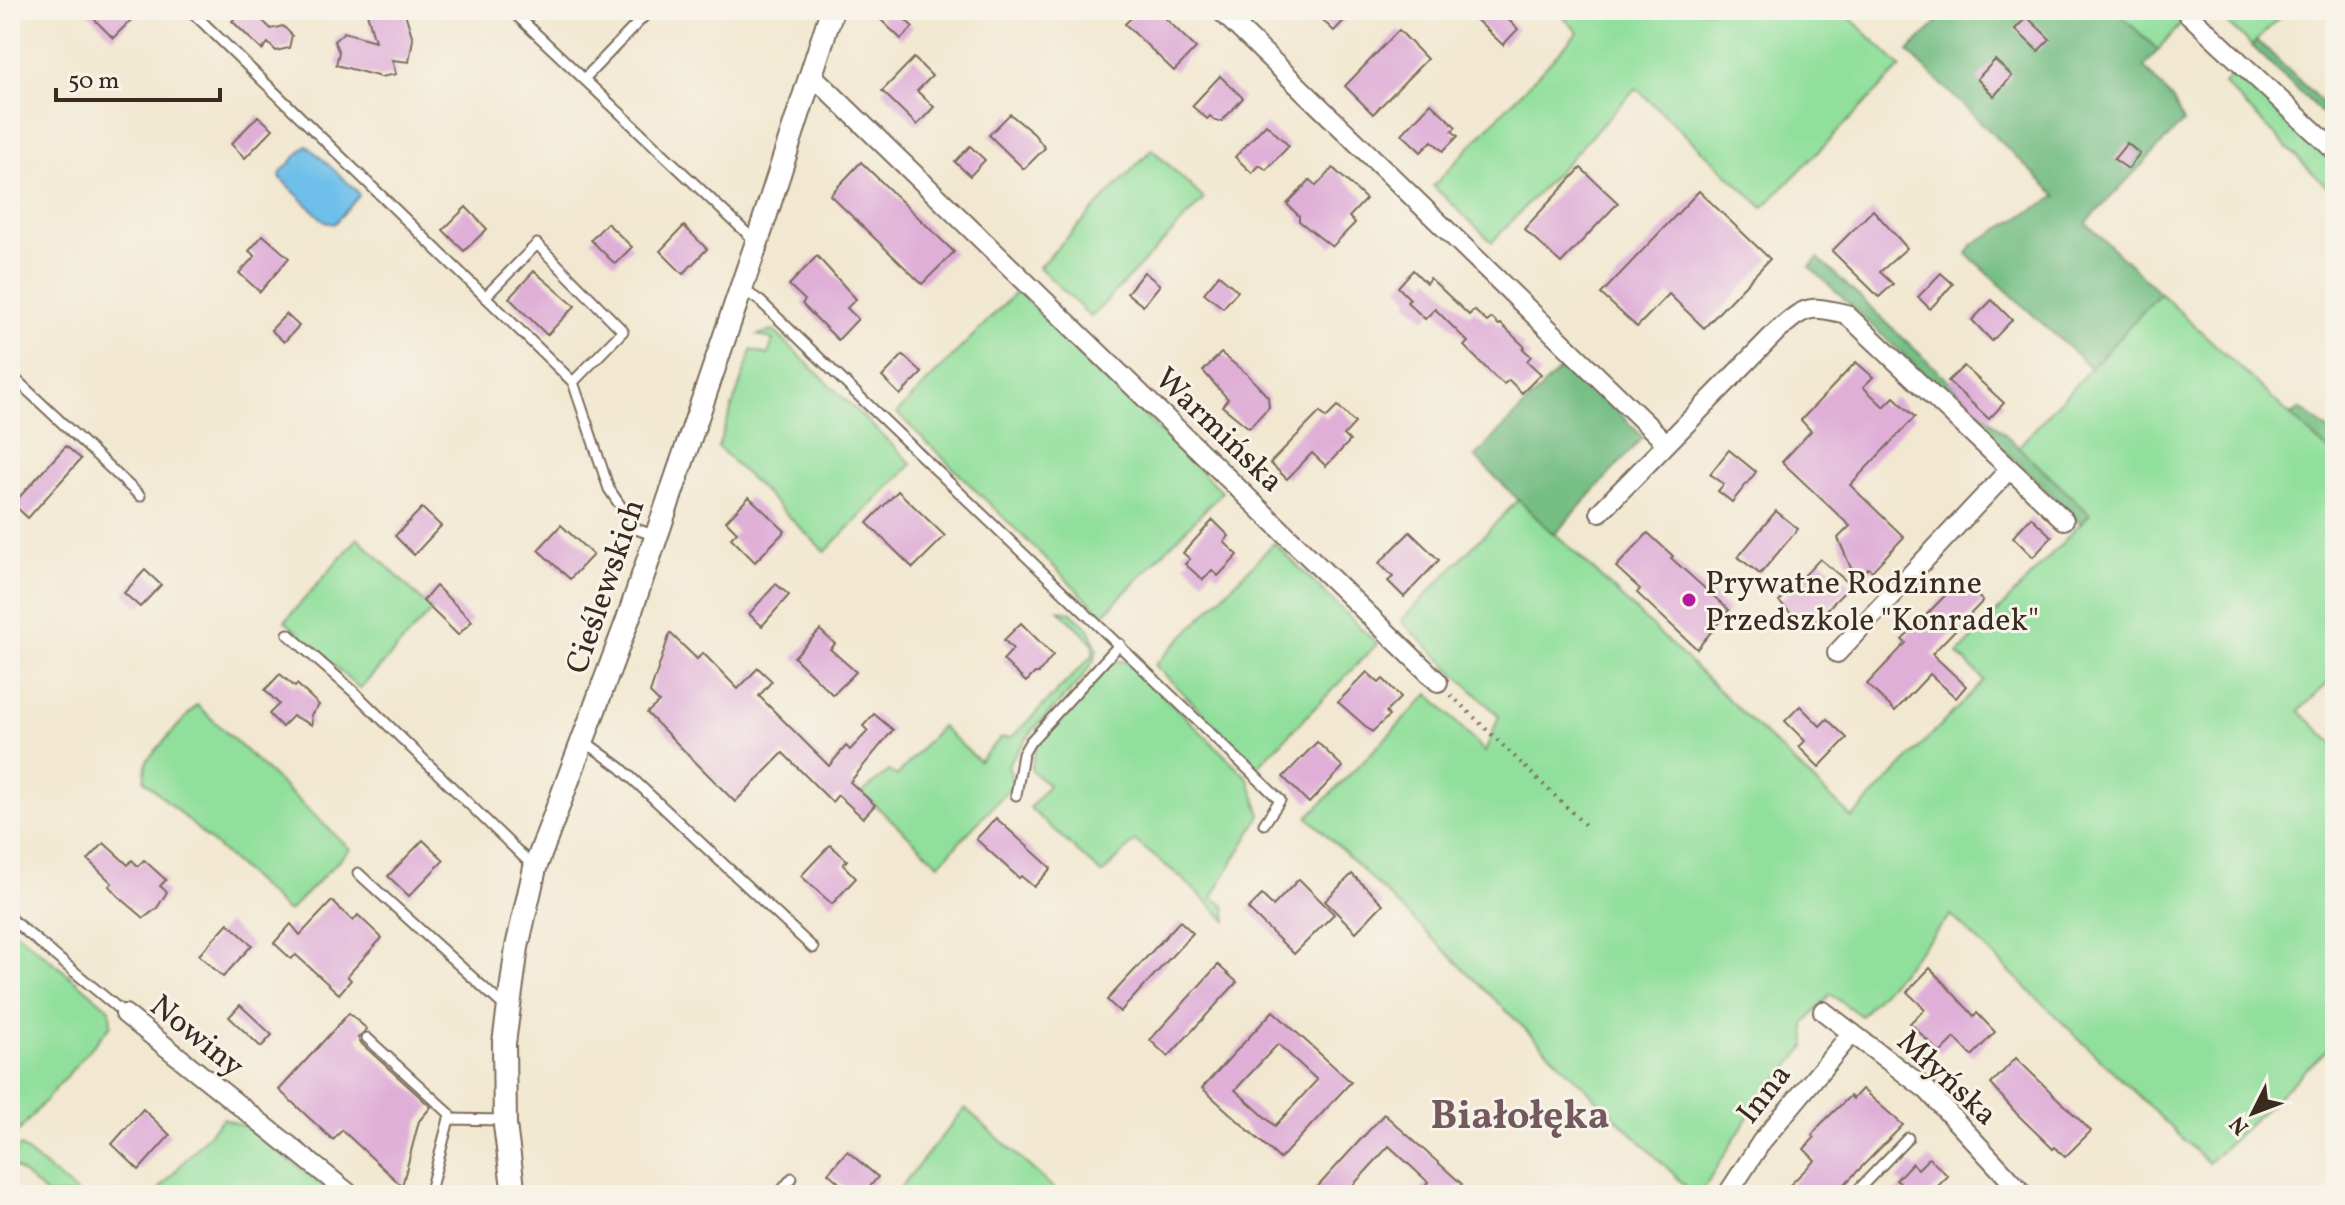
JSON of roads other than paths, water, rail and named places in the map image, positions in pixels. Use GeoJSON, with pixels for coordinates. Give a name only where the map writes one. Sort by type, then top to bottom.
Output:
{"type":"FeatureCollection","features":[{"type":"Feature","properties":{"kind":"street","name":"Cieślewskich"},"geometry":{"type":"LineString","coordinates":[[514,1195],[505,1120],[504,1043],[517,947],[535,868],[627,622],[757,242],[832,10]]}},
{"type":"Feature","properties":{"kind":"street"},"geometry":{"type":"LineString","coordinates":[[1220,10],[1666,443]]}},
{"type":"Feature","properties":{"kind":"street"},"geometry":{"type":"LineString","coordinates":[[2184,10],[2335,151]]}},
{"type":"Feature","properties":{"kind":"street","name":"Warmińska"},"geometry":{"type":"LineString","coordinates":[[811,74],[1438,682]]}},
{"type":"Feature","properties":{"kind":"street"},"geometry":{"type":"LineString","coordinates":[[1600,512],[1777,331],[1802,309],[1821,308],[1846,314],[2064,520]]}},
{"type":"Feature","properties":{"kind":"street"},"geometry":{"type":"LineString","coordinates":[[1837,653],[2010,469]]}},
{"type":"Feature","properties":{"kind":"street","name":"Młyńska"},"geometry":{"type":"LineString","coordinates":[[1823,1011],[1927,1090],[2024,1195]]}},
{"type":"Feature","properties":{"kind":"street","name":"Nowiny"},"geometry":{"type":"LineString","coordinates":[[125,1014],[351,1195]]}},
{"type":"Feature","properties":{"kind":"street","name":"Inna"},"geometry":{"type":"LineString","coordinates":[[1727,1195],[1762,1141],[1852,1033]]}},
{"type":"Feature","properties":{"kind":"lane"},"geometry":{"type":"LineString","coordinates":[[190,10],[573,382],[609,489],[636,529],[656,536]]}},
{"type":"Feature","properties":{"kind":"lane"},"geometry":{"type":"LineString","coordinates":[[511,10],[757,242]]}},
{"type":"Feature","properties":{"kind":"lane"},"geometry":{"type":"LineString","coordinates":[[585,78],[650,10]]}},
{"type":"Feature","properties":{"kind":"lane"},"geometry":{"type":"LineString","coordinates":[[485,297],[537,244],[623,331],[573,382]]}},
{"type":"Feature","properties":{"kind":"lane"},"geometry":{"type":"LineString","coordinates":[[741,288],[760,301],[1280,800],[1264,824]]}},
{"type":"Feature","properties":{"kind":"lane"},"geometry":{"type":"LineString","coordinates":[[10,374],[140,496]]}},
{"type":"Feature","properties":{"kind":"lane"},"geometry":{"type":"LineString","coordinates":[[288,634],[354,692],[535,868]]}},
{"type":"Feature","properties":{"kind":"lane"},"geometry":{"type":"LineString","coordinates":[[1016,795],[1023,754],[1030,742],[1120,644]]}},
{"type":"Feature","properties":{"kind":"lane"},"geometry":{"type":"LineString","coordinates":[[583,740],[621,768],[813,948]]}},
{"type":"Feature","properties":{"kind":"lane"},"geometry":{"type":"LineString","coordinates":[[358,873],[508,1011]]}},
{"type":"Feature","properties":{"kind":"lane","name":"Nowiny"},"geometry":{"type":"LineString","coordinates":[[10,918],[125,1014]]}},
{"type":"Feature","properties":{"kind":"lane"},"geometry":{"type":"LineString","coordinates":[[367,1038],[450,1114],[429,1195]]}},
{"type":"Feature","properties":{"kind":"lane"},"geometry":{"type":"LineString","coordinates":[[449,1119],[505,1120]]}},
{"type":"Feature","properties":{"kind":"lane"},"geometry":{"type":"LineString","coordinates":[[1853,1195],[1908,1138]]}},
{"type":"Feature","properties":{"kind":"lane"},"geometry":{"type":"LineString","coordinates":[[778,1195],[792,1178]]}},
{"type":"Feature","properties":{"kind":"water"},"geometry":{"type":"Polygon","coordinates":[[[307,145],[358,192],[359,196],[334,224],[325,222],[280,178],[281,172],[307,145]]]}},
{"type":"Feature","properties":{"kind":"place","name":"Prywatne Rodzinne Przedszkole \"Konradek\""},"geometry":{"type":"Point","coordinates":[1689,600]}},
{"type":"Feature","properties":{"kind":"district","name":"Białołęka"},"geometry":{"type":"Point","coordinates":[1520,1114]}}]}
